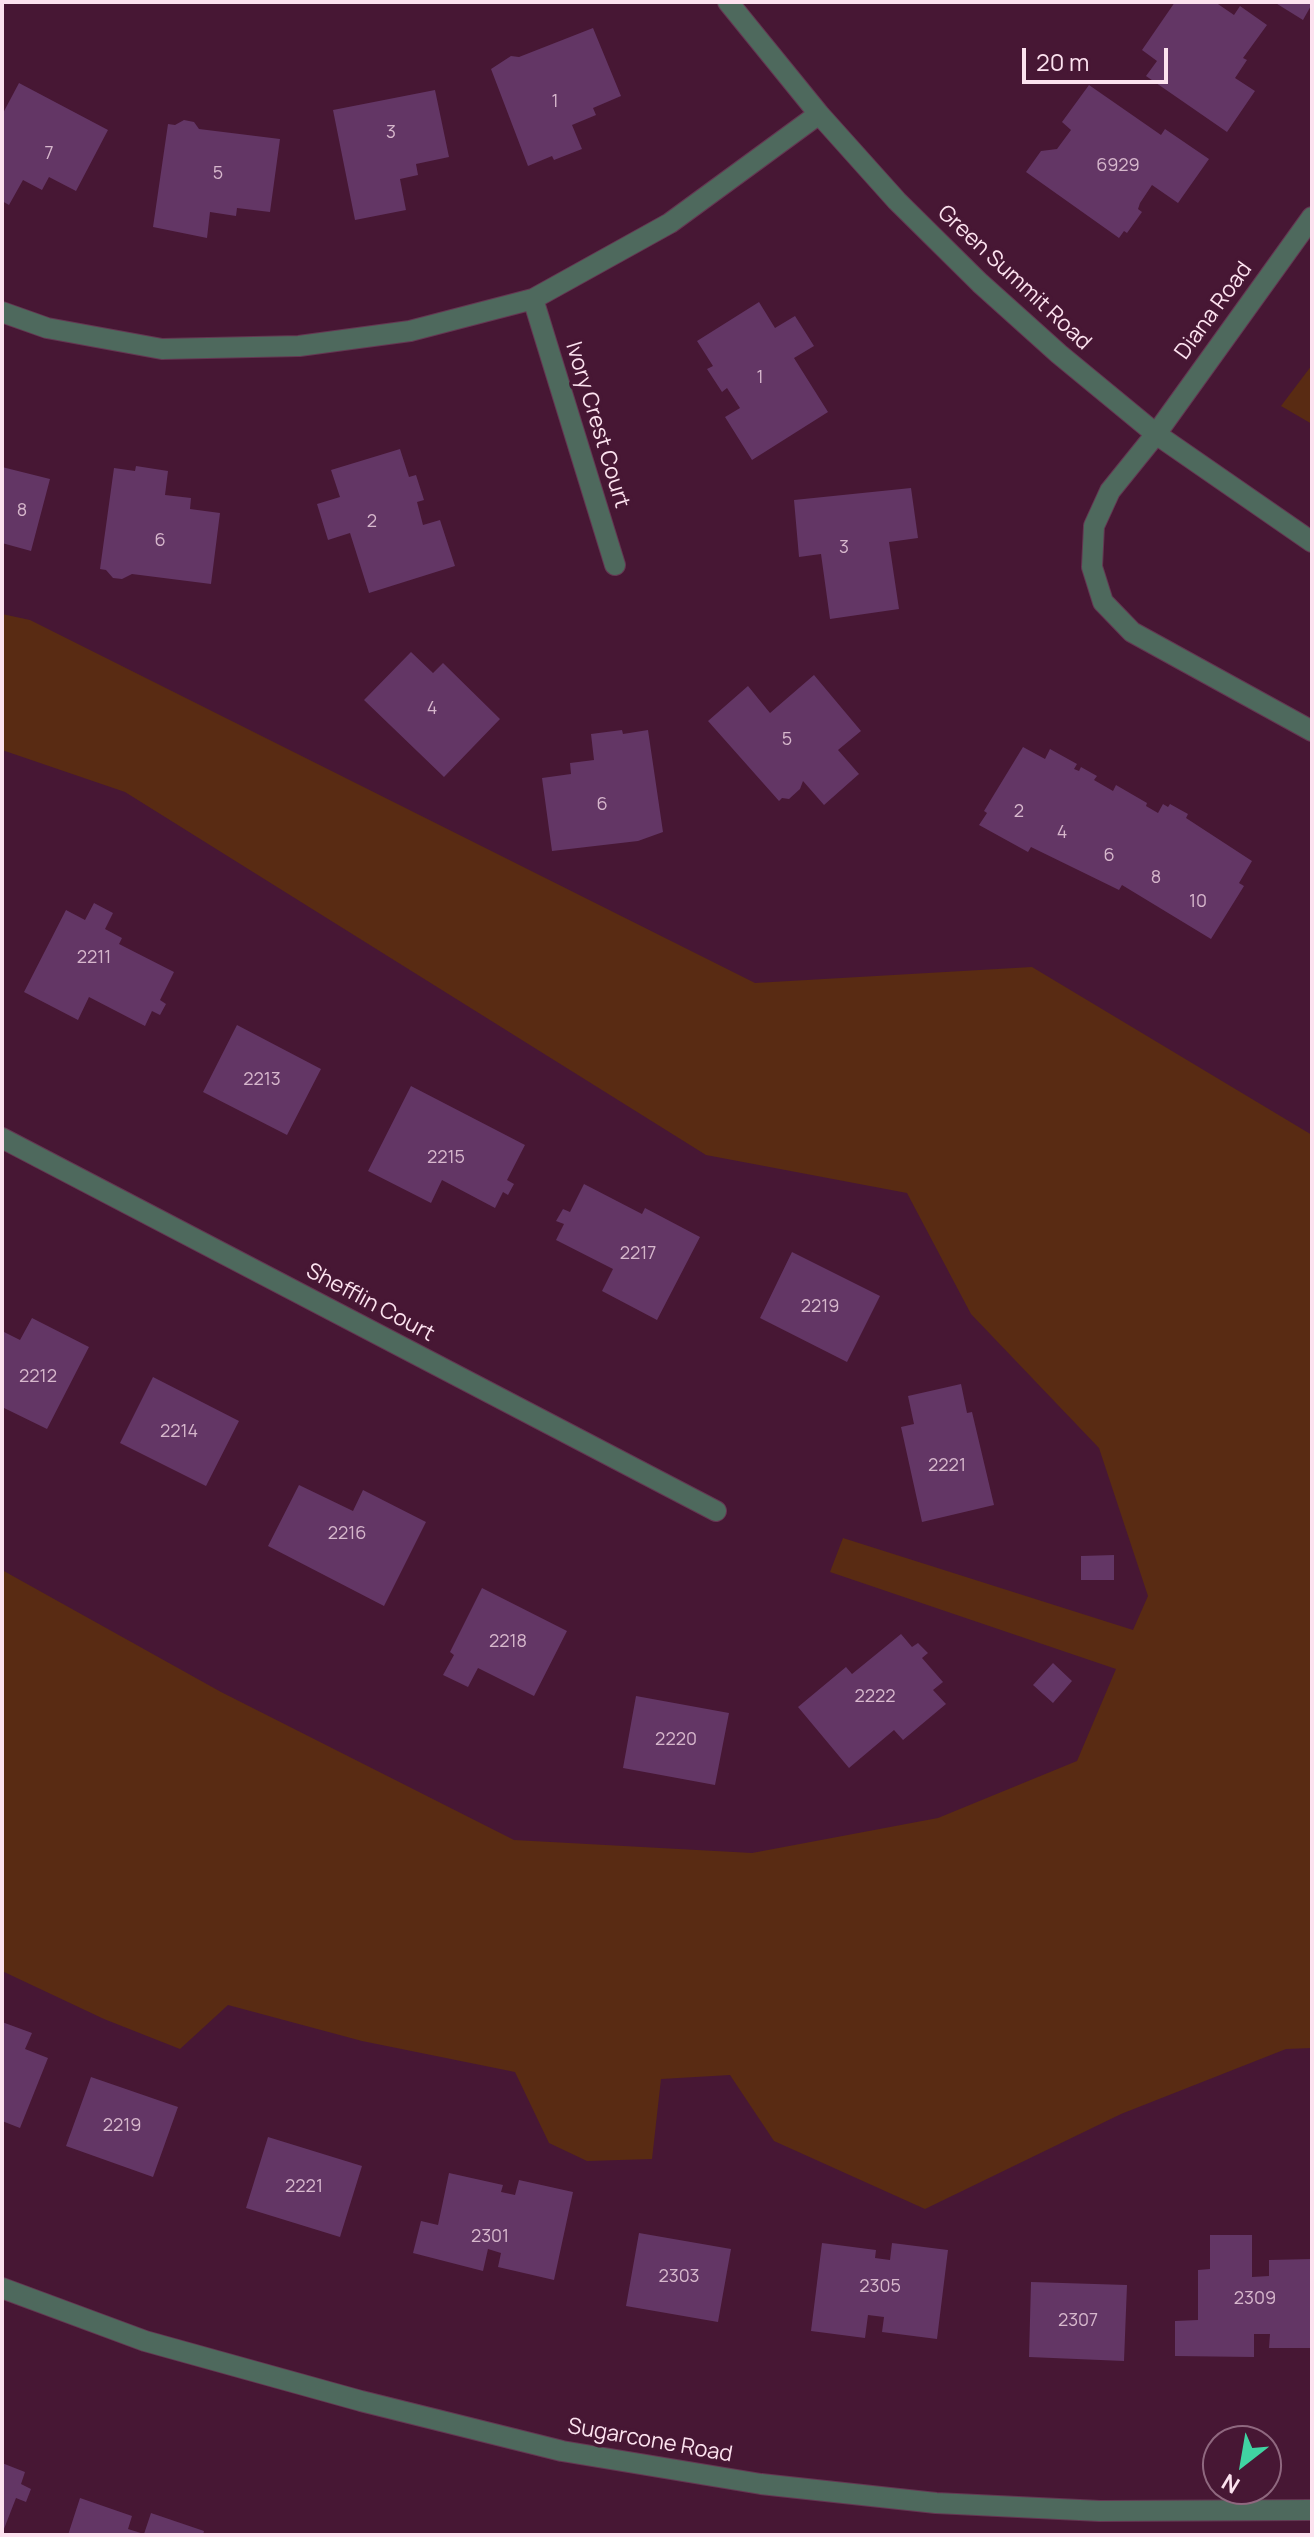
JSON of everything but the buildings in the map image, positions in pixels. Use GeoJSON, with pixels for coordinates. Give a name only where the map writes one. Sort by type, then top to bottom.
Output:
{"type":"FeatureCollection","features":[{"type":"Feature","properties":{"kind":"street","name":"Green Summit Road"},"geometry":{"type":"LineString","coordinates":[[728,2],[819,114],[897,201],[980,283],[1059,354],[1156,434],[1312,542]]}},
{"type":"Feature","properties":{"kind":"street"},"geometry":{"type":"LineString","coordinates":[[2,312],[47,328],[162,349],[284,346],[410,331],[533,299],[670,223],[819,114]]}},
{"type":"Feature","properties":{"kind":"street","name":"Diana Road"},"geometry":{"type":"LineString","coordinates":[[1312,217],[1156,434],[1110,491],[1094,526],[1092,567],[1103,602],[1132,632],[1312,731]]}},
{"type":"Feature","properties":{"kind":"street","name":"Ivory Crest Court"},"geometry":{"type":"LineString","coordinates":[[533,299],[615,565]]}},
{"type":"Feature","properties":{"kind":"street","name":"Shefflin Court"},"geometry":{"type":"LineString","coordinates":[[2,1138],[716,1511]]}},
{"type":"Feature","properties":{"kind":"street","name":"Sugarcone Road"},"geometry":{"type":"LineString","coordinates":[[2,2288],[145,2341],[361,2401],[578,2454],[761,2484],[936,2503],[1100,2511],[1312,2510]]}},
{"type":"Feature","properties":{"kind":"shaded area"},"geometry":{"type":"Polygon","coordinates":[[[1312,365],[1312,424],[1281,406],[1312,365]]]}},
{"type":"Feature","properties":{"kind":"shaded area"},"geometry":{"type":"Polygon","coordinates":[[[2,614],[30,620],[755,983],[1032,967],[1312,1135],[1312,2048],[1286,2049],[1121,2114],[925,2209],[774,2141],[730,2075],[661,2079],[652,2159],[587,2161],[549,2143],[515,2072],[362,2041],[228,2005],[180,2049],[104,2019],[2,1971],[2,1570],[221,1692],[514,1840],[752,1853],[938,1818],[1077,1761],[1116,1669],[830,1572],[843,1538],[1133,1630],[1148,1596],[1099,1448],[971,1314],[907,1193],[706,1155],[125,792],[2,750],[2,614]]]}}]}
